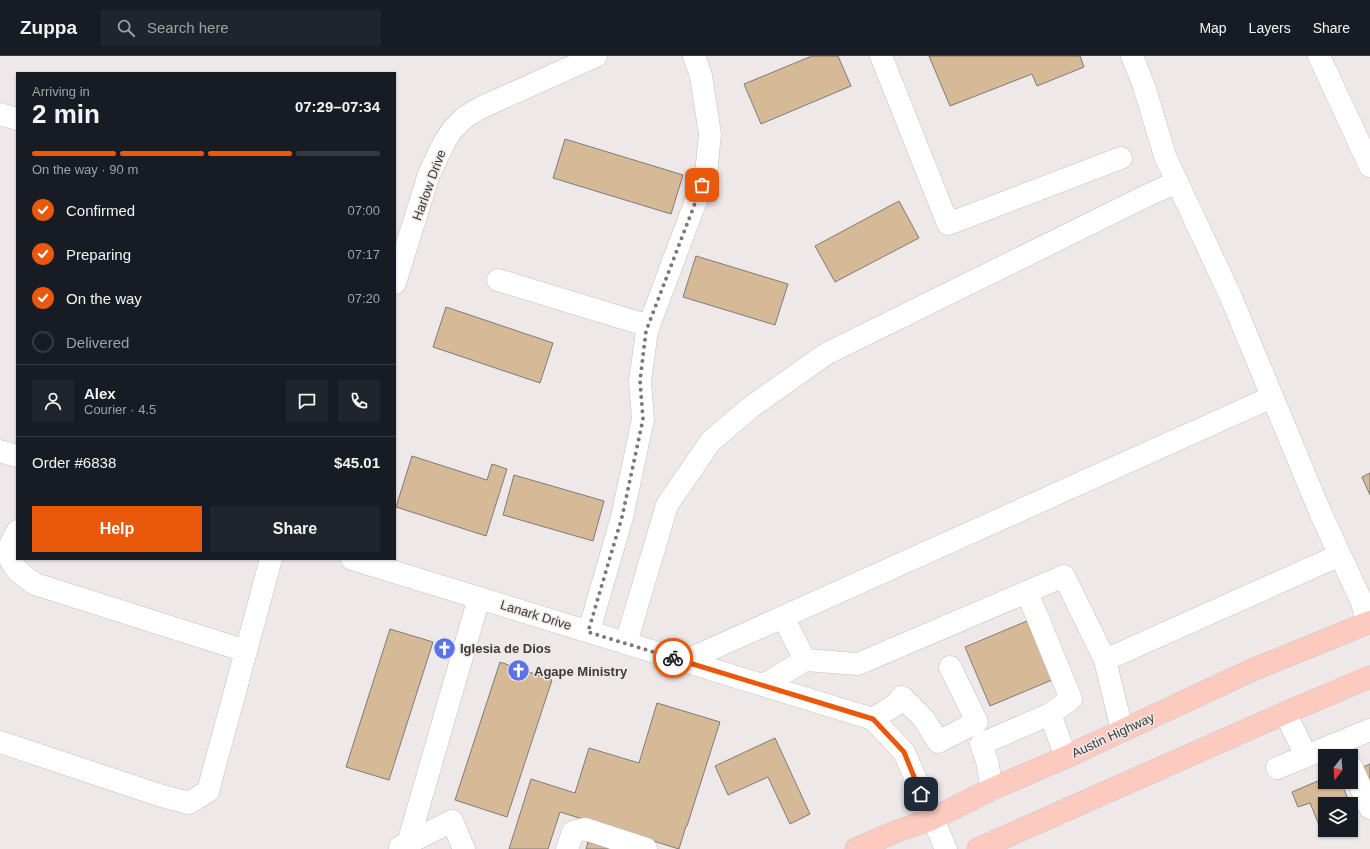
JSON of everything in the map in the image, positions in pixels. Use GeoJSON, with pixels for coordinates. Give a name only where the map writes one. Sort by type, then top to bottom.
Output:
{"type":"FeatureCollection","features":[{"type":"Feature","properties":{"kind":"main road","name":"Austin Highway"},"geometry":{"type":"LineString","coordinates":[[856,849],[895,832],[932,819],[992,789],[1066,757],[1250,671],[1369,622]]}},
{"type":"Feature","properties":{"kind":"main road"},"geometry":{"type":"LineString","coordinates":[[978,849],[1370,677]]}},
{"type":"Feature","properties":{"kind":"street","name":"Harlow Drive"},"geometry":{"type":"LineString","coordinates":[[396,277],[402,238],[445,141],[453,129],[464,118],[480,108],[596,56]]}},
{"type":"Feature","properties":{"kind":"street"},"geometry":{"type":"LineString","coordinates":[[588,632],[622,517],[643,419],[640,381],[646,331],[706,174],[710,134],[701,76],[694,56]]}},
{"type":"Feature","properties":{"kind":"street"},"geometry":{"type":"LineString","coordinates":[[881,56],[948,224],[1121,158]]}},
{"type":"Feature","properties":{"kind":"street"},"geometry":{"type":"LineString","coordinates":[[1132,56],[1144,86],[1165,156],[1230,295],[1321,514],[1361,600],[1369,622]]}},
{"type":"Feature","properties":{"kind":"street"},"geometry":{"type":"LineString","coordinates":[[1319,56],[1370,166]]}},
{"type":"Feature","properties":{"kind":"street"},"geometry":{"type":"LineString","coordinates":[[0,114],[16,119]]}},
{"type":"Feature","properties":{"kind":"street"},"geometry":{"type":"LineString","coordinates":[[626,643],[667,504],[711,441],[751,407],[826,354],[1177,182]]}},
{"type":"Feature","properties":{"kind":"street"},"geometry":{"type":"LineString","coordinates":[[498,280],[649,326]]}},
{"type":"Feature","properties":{"kind":"street"},"geometry":{"type":"LineString","coordinates":[[685,661],[1272,397]]}},
{"type":"Feature","properties":{"kind":"street"},"geometry":{"type":"LineString","coordinates":[[0,450],[16,456]]}},
{"type":"Feature","properties":{"kind":"street"},"geometry":{"type":"LineString","coordinates":[[16,533],[10,546],[10,561],[19,572],[35,584],[246,651]]}},
{"type":"Feature","properties":{"kind":"street"},"geometry":{"type":"LineString","coordinates":[[1105,660],[1340,555]]}},
{"type":"Feature","properties":{"kind":"street"},"geometry":{"type":"LineString","coordinates":[[0,742],[162,796],[189,803],[208,791],[271,560]]}},
{"type":"Feature","properties":{"kind":"street","name":"Lanark Drive"},"geometry":{"type":"LineString","coordinates":[[355,560],[873,719],[904,752],[946,849]]}},
{"type":"Feature","properties":{"kind":"street"},"geometry":{"type":"LineString","coordinates":[[764,685],[805,660],[858,664],[1064,576],[1105,660],[1122,730]]}},
{"type":"Feature","properties":{"kind":"street"},"geometry":{"type":"LineString","coordinates":[[992,789],[987,761],[981,744],[1050,714],[1071,698],[1027,592]]}},
{"type":"Feature","properties":{"kind":"street"},"geometry":{"type":"LineString","coordinates":[[402,846],[479,598]]}},
{"type":"Feature","properties":{"kind":"street"},"geometry":{"type":"LineString","coordinates":[[783,617],[805,660]]}},
{"type":"Feature","properties":{"kind":"street"},"geometry":{"type":"LineString","coordinates":[[873,719],[895,705],[902,697],[924,719],[938,742],[977,722],[950,667]]}},
{"type":"Feature","properties":{"kind":"street"},"geometry":{"type":"LineString","coordinates":[[1285,713],[1306,755]]}},
{"type":"Feature","properties":{"kind":"street"},"geometry":{"type":"LineString","coordinates":[[1050,714],[1066,757]]}},
{"type":"Feature","properties":{"kind":"street"},"geometry":{"type":"LineString","coordinates":[[1343,749],[1370,730]]}},
{"type":"Feature","properties":{"kind":"street"},"geometry":{"type":"LineString","coordinates":[[1277,768],[1306,755],[1318,753]]}},
{"type":"Feature","properties":{"kind":"street"},"geometry":{"type":"LineString","coordinates":[[1358,781],[1370,808]]}},
{"type":"Feature","properties":{"kind":"street"},"geometry":{"type":"LineString","coordinates":[[402,846],[452,821],[464,849]]}},
{"type":"Feature","properties":{"kind":"street"},"geometry":{"type":"LineString","coordinates":[[567,849],[573,832],[585,829],[646,849]]}},
{"type":"Feature","properties":{"kind":"building"},"geometry":{"type":"Polygon","coordinates":[[[812,56],[838,56],[851,86],[761,124],[744,84],[812,56]]]}},
{"type":"Feature","properties":{"kind":"building"},"geometry":{"type":"Polygon","coordinates":[[[929,56],[1080,56],[1084,67],[1037,86],[1032,74],[950,106],[929,56]]]}},
{"type":"Feature","properties":{"kind":"building"},"geometry":{"type":"Polygon","coordinates":[[[565,139],[683,175],[671,214],[553,178],[565,139]]]}},
{"type":"Feature","properties":{"kind":"building"},"geometry":{"type":"Polygon","coordinates":[[[899,201],[919,238],[835,282],[815,246],[899,201]]]}},
{"type":"Feature","properties":{"kind":"building"},"geometry":{"type":"Polygon","coordinates":[[[696,256],[788,284],[775,325],[683,297],[696,256]]]}},
{"type":"Feature","properties":{"kind":"building"},"geometry":{"type":"Polygon","coordinates":[[[446,307],[553,343],[540,383],[433,347],[446,307]]]}},
{"type":"Feature","properties":{"kind":"building"},"geometry":{"type":"Polygon","coordinates":[[[412,456],[487,480],[492,464],[507,469],[486,536],[396,507],[412,456]]]}},
{"type":"Feature","properties":{"kind":"building"},"geometry":{"type":"Polygon","coordinates":[[[1370,473],[1370,495],[1362,477],[1370,473]]]}},
{"type":"Feature","properties":{"kind":"building"},"geometry":{"type":"Polygon","coordinates":[[[514,475],[604,501],[593,541],[503,515],[514,475]]]}},
{"type":"Feature","properties":{"kind":"building"},"geometry":{"type":"Polygon","coordinates":[[[1027,621],[1052,680],[990,706],[965,647],[1027,621]]]}},
{"type":"Feature","properties":{"kind":"building"},"geometry":{"type":"Polygon","coordinates":[[[390,629],[433,642],[389,780],[346,767],[390,629]]]}},
{"type":"Feature","properties":{"kind":"building"},"geometry":{"type":"Polygon","coordinates":[[[500,662],[552,680],[507,817],[455,800],[500,662]]]}},
{"type":"Feature","properties":{"kind":"building"},"geometry":{"type":"Polygon","coordinates":[[[657,703],[720,722],[679,849],[560,812],[548,849],[509,849],[531,779],[575,793],[589,748],[639,763],[657,703]]]}},
{"type":"Feature","properties":{"kind":"building"},"geometry":{"type":"Polygon","coordinates":[[[775,738],[810,814],[790,824],[768,777],[728,795],[715,766],[775,738]]]}},
{"type":"Feature","properties":{"kind":"building"},"geometry":{"type":"Polygon","coordinates":[[[1370,764],[1370,783],[1363,767],[1370,764]]]}},
{"type":"Feature","properties":{"kind":"building"},"geometry":{"type":"Polygon","coordinates":[[[1318,781],[1318,789],[1344,789],[1347,797],[1318,797],[1318,822],[1310,803],[1298,807],[1292,792],[1318,781]]]}},
{"type":"Feature","properties":{"kind":"building"},"geometry":{"type":"Polygon","coordinates":[[[588,842],[611,849],[586,849],[588,842]]]}},
{"type":"Feature","properties":{"kind":"way so far"},"geometry":{"type":"LineString","coordinates":[[673,658],[588,632],[622,517],[643,419],[640,381],[646,331],[702,185]]}},
{"type":"Feature","properties":{"kind":"place","name":"Iglesia de Dios"},"geometry":{"type":"Point","coordinates":[445,648]}},
{"type":"Feature","properties":{"kind":"place","name":"Agape Ministry"},"geometry":{"type":"Point","coordinates":[518,671]}},
{"type":"Feature","properties":{"kind":"route"},"geometry":{"type":"LineString","coordinates":[[673,658],[873,719],[904,752],[921,794]]}}]}
